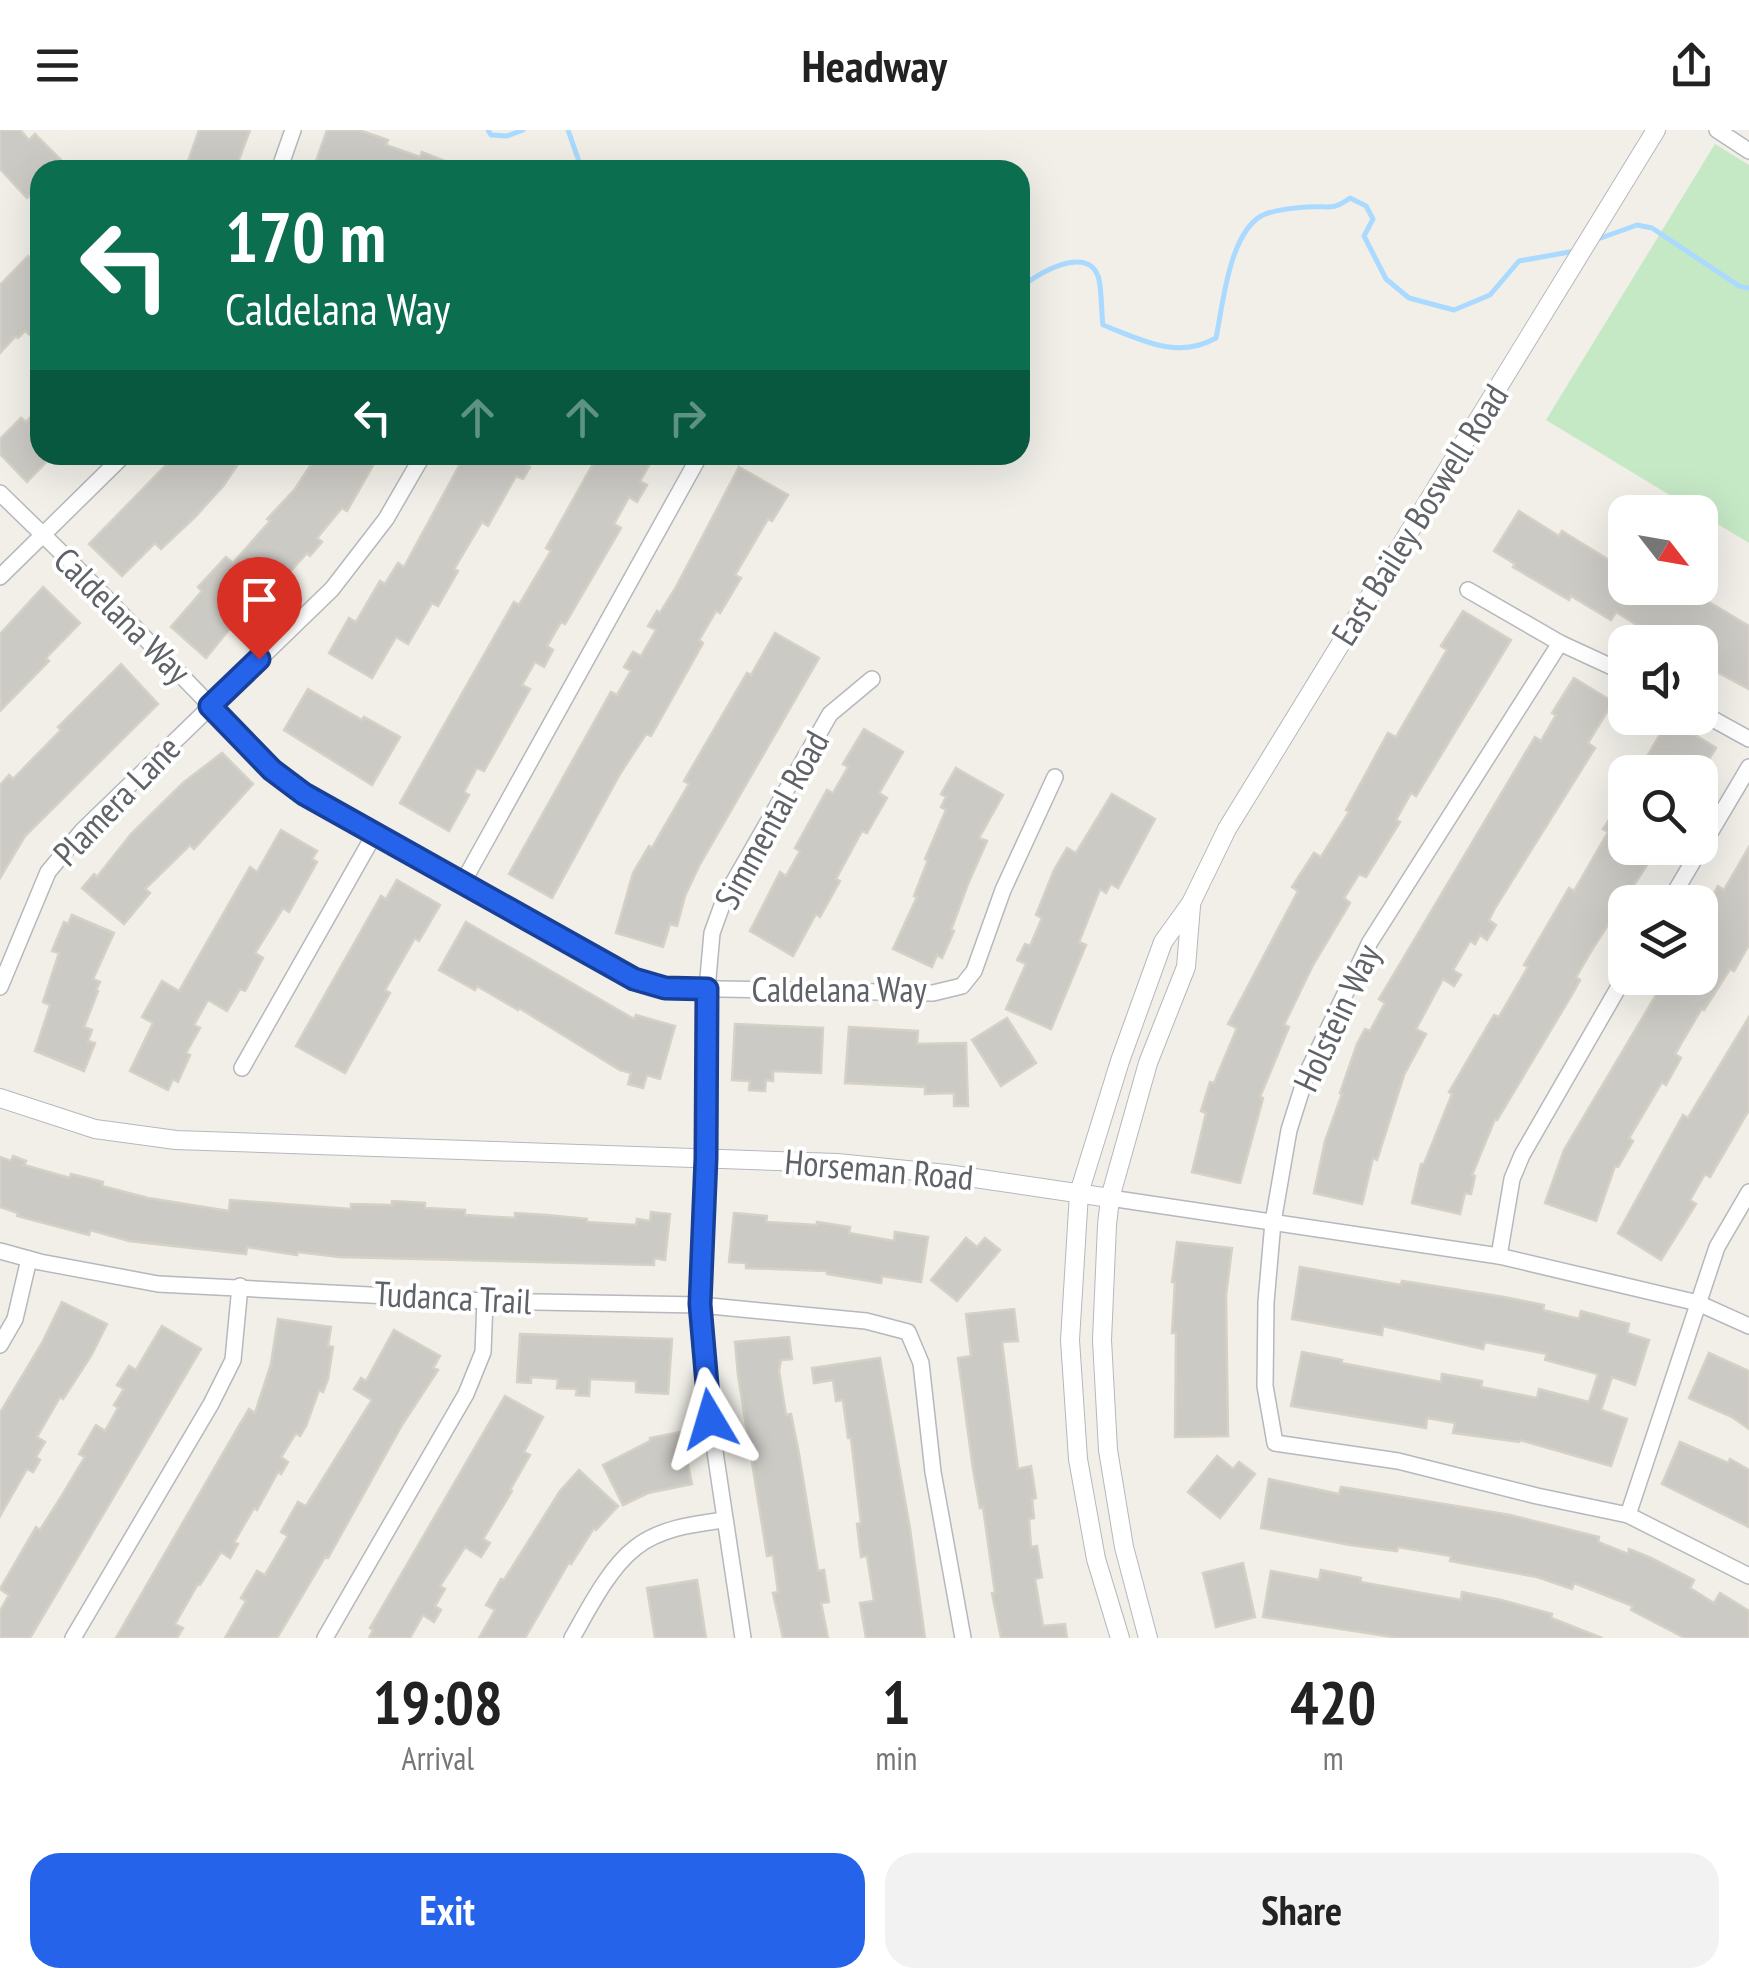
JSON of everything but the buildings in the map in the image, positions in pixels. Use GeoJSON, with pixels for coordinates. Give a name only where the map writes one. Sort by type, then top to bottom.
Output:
{"type":"FeatureCollection","features":[{"type":"Feature","properties":{"kind":"street"},"geometry":{"type":"LineString","coordinates":[[282,160],[293,130]]}},
{"type":"Feature","properties":{"kind":"street","name":"East Bailey Boswell Road"},"geometry":{"type":"LineString","coordinates":[[1120,1638],[1096,1559],[1078,1459],[1070,1340],[1079,1194],[1120,1061],[1163,942],[1191,903],[1227,830],[1656,130]]}},
{"type":"Feature","properties":{"kind":"street"},"geometry":{"type":"LineString","coordinates":[[1717,130],[1749,151]]}},
{"type":"Feature","properties":{"kind":"street"},"geometry":{"type":"LineString","coordinates":[[0,577],[114,465]]}},
{"type":"Feature","properties":{"kind":"street","name":"Plamera Lane"},"geometry":{"type":"LineString","coordinates":[[0,987],[48,872],[82,832],[332,589],[386,518],[417,465]]}},
{"type":"Feature","properties":{"kind":"street"},"geometry":{"type":"LineString","coordinates":[[462,884],[694,465]]}},
{"type":"Feature","properties":{"kind":"street","name":"Caldelana Way"},"geometry":{"type":"LineString","coordinates":[[0,493],[74,564],[272,770],[304,794],[634,979],[665,988],[933,994],[962,986],[974,971],[1003,890],[1055,777]]}},
{"type":"Feature","properties":{"kind":"street"},"geometry":{"type":"LineString","coordinates":[[1468,590],[1608,666]]}},
{"type":"Feature","properties":{"kind":"street","name":"Holstein Way"},"geometry":{"type":"LineString","coordinates":[[1560,643],[1370,942],[1307,1073],[1288,1130],[1273,1222],[1266,1302],[1265,1386],[1275,1443],[1398,1461],[1628,1515]]}},
{"type":"Feature","properties":{"kind":"street","name":"Simmental Road"},"geometry":{"type":"LineString","coordinates":[[742,1638],[705,1385],[700,1304],[707,989],[712,934],[725,896],[830,714],[872,679]]}},
{"type":"Feature","properties":{"kind":"street"},"geometry":{"type":"LineString","coordinates":[[1718,722],[1749,739]]}},
{"type":"Feature","properties":{"kind":"street"},"geometry":{"type":"LineString","coordinates":[[1679,885],[1749,767]]}},
{"type":"Feature","properties":{"kind":"street"},"geometry":{"type":"LineString","coordinates":[[242,1068],[374,835]]}},
{"type":"Feature","properties":{"kind":"street","name":"East Bailey Boswell Road"},"geometry":{"type":"LineString","coordinates":[[1148,1638],[1124,1547],[1108,1450],[1102,1340],[1110,1198],[1148,1063],[1186,967],[1191,903]]}},
{"type":"Feature","properties":{"kind":"street"},"geometry":{"type":"LineString","coordinates":[[1499,1256],[1512,1179],[1522,1155],[1614,995]]}},
{"type":"Feature","properties":{"kind":"street","name":"Horseman Road"},"geometry":{"type":"LineString","coordinates":[[0,1098],[95,1129],[176,1140],[837,1163],[947,1174],[1499,1256],[1698,1302],[1749,1326]]}},
{"type":"Feature","properties":{"kind":"street"},"geometry":{"type":"LineString","coordinates":[[1749,1192],[1716,1247],[1628,1515],[1749,1576]]}},
{"type":"Feature","properties":{"kind":"street","name":"Tudanca Trail"},"geometry":{"type":"LineString","coordinates":[[0,1251],[158,1284],[485,1301],[700,1304],[866,1321],[908,1332],[921,1363],[934,1472],[963,1638]]}},
{"type":"Feature","properties":{"kind":"street"},"geometry":{"type":"LineString","coordinates":[[0,1345],[15,1320],[29,1259]]}},
{"type":"Feature","properties":{"kind":"street"},"geometry":{"type":"LineString","coordinates":[[73,1638],[233,1360],[240,1286]]}},
{"type":"Feature","properties":{"kind":"street"},"geometry":{"type":"LineString","coordinates":[[325,1638],[466,1394],[483,1352],[485,1301]]}},
{"type":"Feature","properties":{"kind":"street"},"geometry":{"type":"LineString","coordinates":[[572,1638],[600,1589],[635,1548],[680,1526],[724,1520]]}},
{"type":"Feature","properties":{"kind":"green space"},"geometry":{"type":"Polygon","coordinates":[[[1715,144],[1749,165],[1749,543],[1718,524],[1718,495],[1670,495],[1546,420],[1715,144]]]}},
{"type":"Feature","properties":{"kind":"waterway"},"geometry":{"type":"LineString","coordinates":[[488,130],[491,135],[507,136],[523,130]]}},
{"type":"Feature","properties":{"kind":"waterway"},"geometry":{"type":"LineString","coordinates":[[568,130],[578,160]]}},
{"type":"Feature","properties":{"kind":"waterway"},"geometry":{"type":"LineString","coordinates":[[1030,281],[1072,262],[1092,267],[1100,286],[1103,325],[1173,348],[1216,338],[1225,289],[1241,238],[1250,225],[1271,212],[1333,206],[1350,198],[1366,206],[1373,219],[1364,236],[1386,279],[1409,298],[1454,310],[1490,295],[1519,261],[1575,251]]}},
{"type":"Feature","properties":{"kind":"waterway"},"geometry":{"type":"LineString","coordinates":[[1598,239],[1637,225],[1652,228],[1739,286],[1749,288]]}},
{"type":"Feature","properties":{"kind":"route"},"geometry":{"type":"LineString","coordinates":[[259,659],[210,706],[272,770],[304,794],[634,979],[665,988],[707,989],[700,1304],[710,1419]]}}]}
